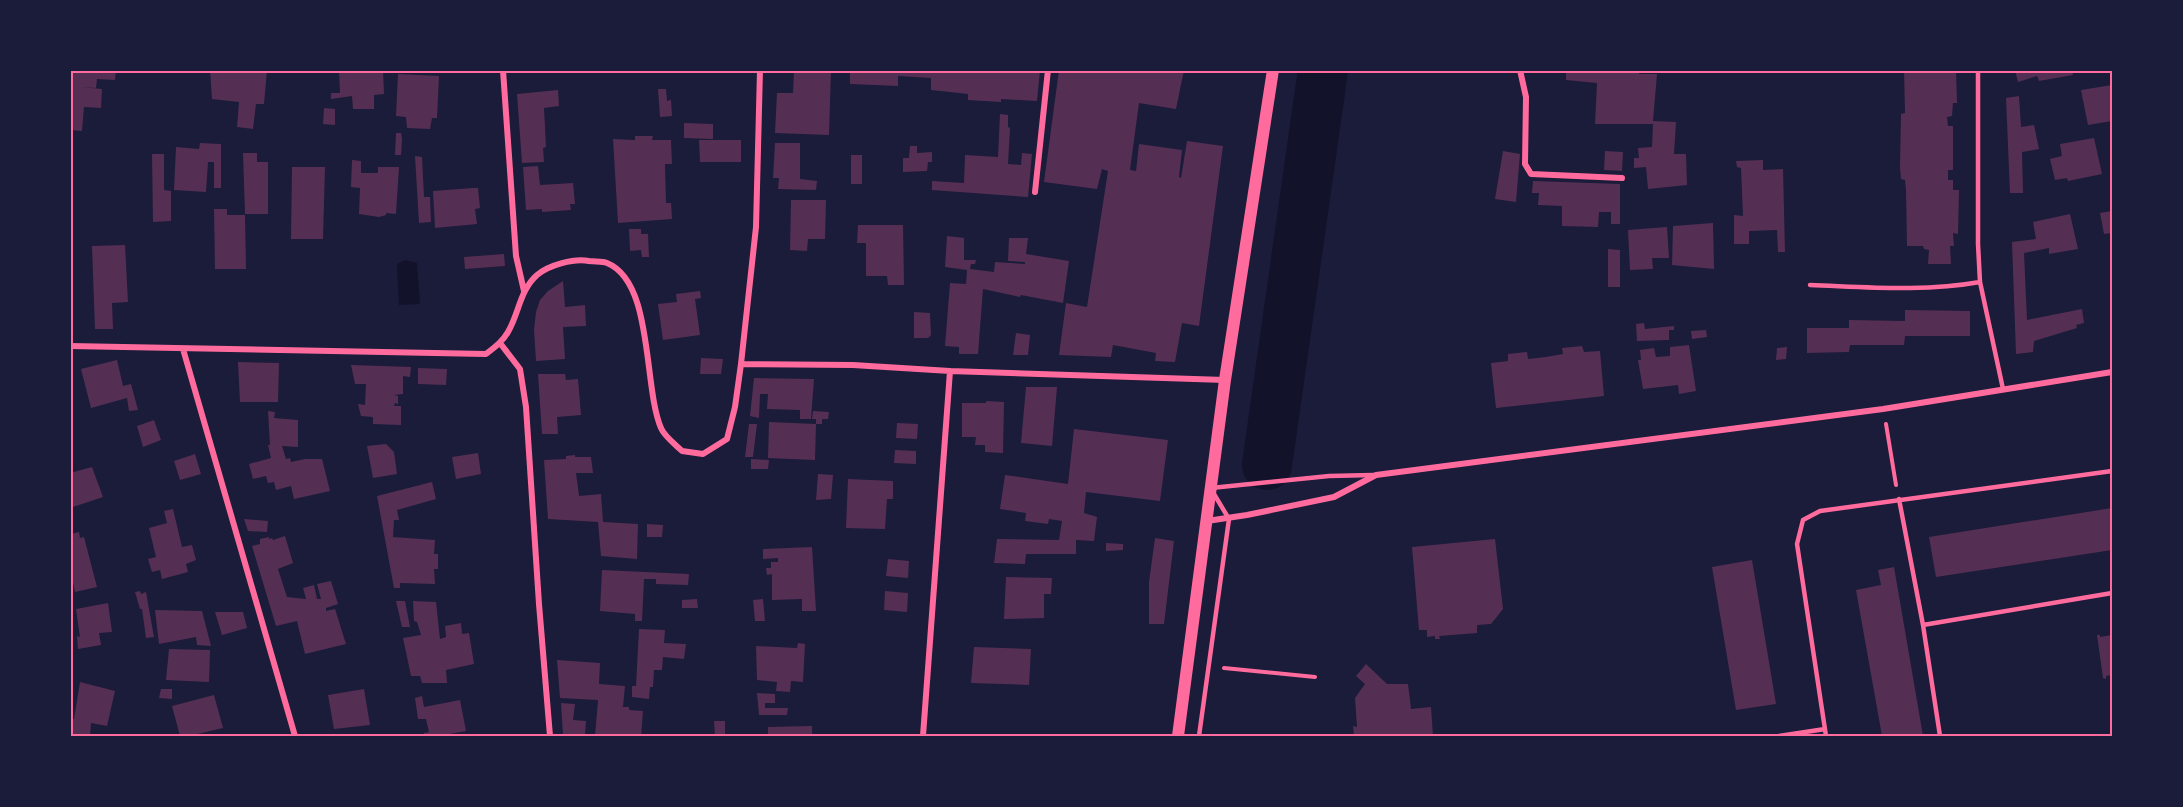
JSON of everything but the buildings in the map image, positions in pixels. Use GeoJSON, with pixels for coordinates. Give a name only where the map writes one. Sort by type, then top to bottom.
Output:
{"type":"FeatureCollection","features":[{"type":"Feature","properties":{"kind":"main road"},"geometry":{"type":"LineString","coordinates":[[1178,736],[1225,380],[1273,70]]}},
{"type":"Feature","properties":{"kind":"street"},"geometry":{"type":"LineString","coordinates":[[503,70],[516,256],[524,291]]}},
{"type":"Feature","properties":{"kind":"street"},"geometry":{"type":"LineString","coordinates":[[70,346],[486,354],[500,343],[509,330],[524,291],[537,275],[552,266],[584,260],[608,264],[628,280],[639,302],[661,429],[682,451],[703,454],[727,439],[735,407],[756,227],[760,70]]}},
{"type":"Feature","properties":{"kind":"street"},"geometry":{"type":"LineString","coordinates":[[1035,192],[1048,70]]}},
{"type":"Feature","properties":{"kind":"street"},"geometry":{"type":"LineString","coordinates":[[1520,70],[1526,97],[1525,164],[1531,174],[1622,178]]}},
{"type":"Feature","properties":{"kind":"street"},"geometry":{"type":"LineString","coordinates":[[500,343],[520,369],[526,407],[550,736]]}},
{"type":"Feature","properties":{"kind":"street"},"geometry":{"type":"LineString","coordinates":[[183,349],[295,736]]}},
{"type":"Feature","properties":{"kind":"street"},"geometry":{"type":"LineString","coordinates":[[741,364],[853,365],[950,371],[1225,380]]}},
{"type":"Feature","properties":{"kind":"street"},"geometry":{"type":"LineString","coordinates":[[923,736],[950,371]]}},
{"type":"Feature","properties":{"kind":"street"},"geometry":{"type":"LineString","coordinates":[[1205,521],[1228,519],[1334,497],[1376,475],[1883,409],[2112,372]]}},
{"type":"Feature","properties":{"kind":"lane"},"geometry":{"type":"LineString","coordinates":[[1978,70],[1980,282],[2003,389]]}},
{"type":"Feature","properties":{"kind":"lane"},"geometry":{"type":"LineString","coordinates":[[1810,285],[1919,288],[1951,287],[1980,282]]}},
{"type":"Feature","properties":{"kind":"lane"},"geometry":{"type":"LineString","coordinates":[[1826,736],[1797,544],[1803,520],[1820,511],[2112,471]]}},
{"type":"Feature","properties":{"kind":"lane"},"geometry":{"type":"LineString","coordinates":[[1199,736],[1228,519],[1210,488],[1329,476],[1376,475]]}},
{"type":"Feature","properties":{"kind":"lane"},"geometry":{"type":"LineString","coordinates":[[1899,500],[1923,625],[1940,736]]}},
{"type":"Feature","properties":{"kind":"lane"},"geometry":{"type":"LineString","coordinates":[[1923,625],[2112,593]]}},
{"type":"Feature","properties":{"kind":"lane"},"geometry":{"type":"LineString","coordinates":[[1779,736],[1825,729]]}},
{"type":"Feature","properties":{"kind":"path"},"geometry":{"type":"LineString","coordinates":[[1883,409],[1899,500]]}},
{"type":"Feature","properties":{"kind":"path"},"geometry":{"type":"LineString","coordinates":[[1222,679],[1223,668],[1315,677]]}},
{"type":"Feature","properties":{"kind":"shaded area"},"geometry":{"type":"Polygon","coordinates":[[[405,260],[417,263],[420,304],[399,305],[397,264],[405,260]]]}},
{"type":"Feature","properties":{"kind":"waterway"},"geometry":{"type":"LineString","coordinates":[[1267,465],[1323,70]]}}]}
